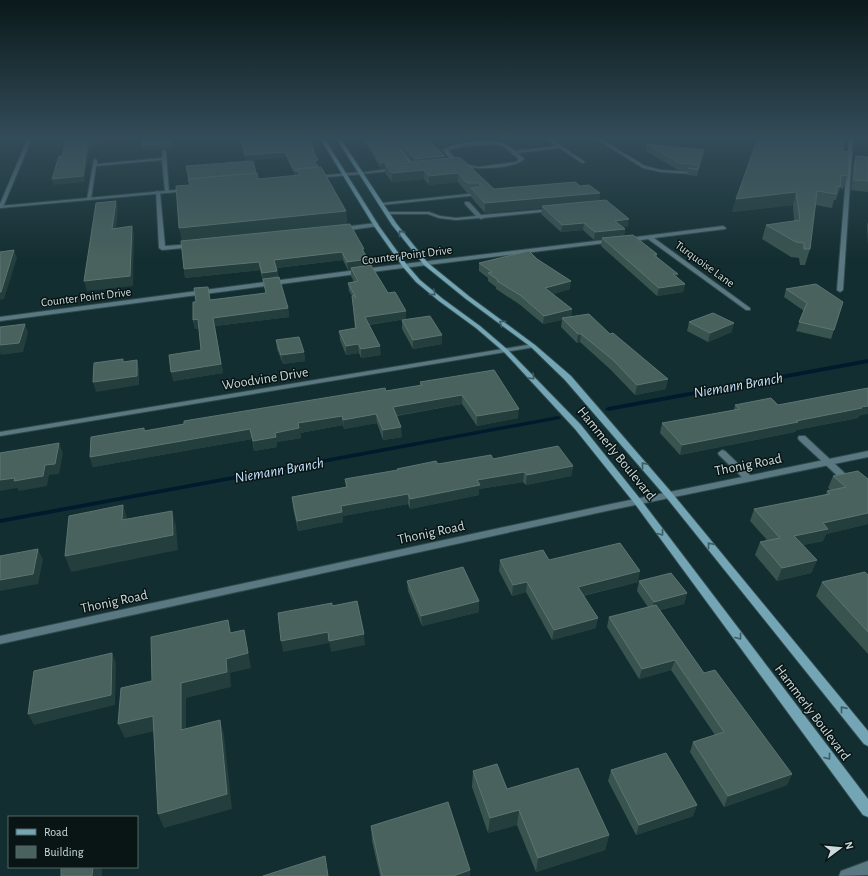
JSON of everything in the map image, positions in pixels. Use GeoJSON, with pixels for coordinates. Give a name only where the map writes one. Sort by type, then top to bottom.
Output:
{"type":"FeatureCollection","features":[{"type":"Feature","properties":{"kind":"main road","name":"Hammerly Boulevard"},"geometry":{"type":"LineString","coordinates":[[347,179],[376,225],[418,281],[478,327],[506,351],[578,427],[638,502],[868,810]]}},
{"type":"Feature","properties":{"kind":"main road","name":"Hammerly Boulevard"},"geometry":{"type":"LineString","coordinates":[[366,179],[387,213],[426,264],[468,298],[533,346],[568,378],[669,495],[868,740]]}},
{"type":"Feature","properties":{"kind":"street"},"geometry":{"type":"LineString","coordinates":[[13,179],[1,207],[190,189]]}},
{"type":"Feature","properties":{"kind":"street"},"geometry":{"type":"LineString","coordinates":[[89,199],[92,179]]}},
{"type":"Feature","properties":{"kind":"street"},"geometry":{"type":"LineString","coordinates":[[166,179],[167,192]]}},
{"type":"Feature","properties":{"kind":"street"},"geometry":{"type":"LineString","coordinates":[[840,290],[848,179]]}},
{"type":"Feature","properties":{"kind":"street"},"geometry":{"type":"LineString","coordinates":[[158,192],[162,248],[199,245]]}},
{"type":"Feature","properties":{"kind":"street"},"geometry":{"type":"LineString","coordinates":[[382,204],[477,194]]}},
{"type":"Feature","properties":{"kind":"street"},"geometry":{"type":"LineString","coordinates":[[467,204],[481,218]]}},
{"type":"Feature","properties":{"kind":"street"},"geometry":{"type":"LineString","coordinates":[[387,213],[429,213],[439,217],[456,219],[481,218],[558,210]]}},
{"type":"Feature","properties":{"kind":"street"},"geometry":{"type":"LineString","coordinates":[[336,229],[376,225]]}},
{"type":"Feature","properties":{"kind":"street","name":"Counter Point Drive"},"geometry":{"type":"LineString","coordinates":[[0,319],[406,266],[723,228]]}},
{"type":"Feature","properties":{"kind":"street","name":"Turquoise Lane"},"geometry":{"type":"LineString","coordinates":[[650,237],[748,309]]}},
{"type":"Feature","properties":{"kind":"street","name":"Woodvine Drive"},"geometry":{"type":"LineString","coordinates":[[0,434],[533,346]]}},
{"type":"Feature","properties":{"kind":"street"},"geometry":{"type":"LineString","coordinates":[[802,438],[827,463],[847,480]]}},
{"type":"Feature","properties":{"kind":"street"},"geometry":{"type":"LineString","coordinates":[[722,453],[749,478]]}},
{"type":"Feature","properties":{"kind":"street","name":"Thonig Road"},"geometry":{"type":"LineString","coordinates":[[0,640],[669,495],[868,454]]}},
{"type":"Feature","properties":{"kind":"street"},"geometry":{"type":"LineString","coordinates":[[852,875],[868,868]]}},
{"type":"Feature","properties":{"kind":"building"},"geometry":{"type":"Polygon","coordinates":[[[188,179],[189,179],[328,179],[346,211],[179,228],[176,186],[190,185],[188,179]]]}},
{"type":"Feature","properties":{"kind":"building"},"geometry":{"type":"Polygon","coordinates":[[[463,179],[483,179],[494,189],[575,182],[580,186],[589,185],[600,193],[485,203],[471,188],[480,187],[480,183],[467,183],[463,179]]]}},
{"type":"Feature","properties":{"kind":"building"},"geometry":{"type":"Polygon","coordinates":[[[743,179],[841,179],[840,187],[837,186],[836,194],[817,191],[810,249],[804,249],[804,243],[796,242],[766,225],[800,220],[796,192],[736,199],[743,179]]]}},
{"type":"Feature","properties":{"kind":"building"},"geometry":{"type":"Polygon","coordinates":[[[854,179],[868,179],[868,181],[854,179]]]}},
{"type":"Feature","properties":{"kind":"building"},"geometry":{"type":"Polygon","coordinates":[[[606,200],[629,219],[615,221],[625,229],[595,232],[584,223],[562,225],[542,206],[606,200]]]}},
{"type":"Feature","properties":{"kind":"building"},"geometry":{"type":"Polygon","coordinates":[[[116,201],[112,229],[132,226],[130,276],[84,281],[96,203],[116,201]]]}},
{"type":"Feature","properties":{"kind":"building"},"geometry":{"type":"Polygon","coordinates":[[[350,224],[368,259],[347,262],[342,252],[274,260],[277,271],[262,273],[259,262],[184,269],[181,241],[350,224]]]}},
{"type":"Feature","properties":{"kind":"building"},"geometry":{"type":"Polygon","coordinates":[[[633,235],[657,254],[654,255],[678,274],[673,274],[685,284],[659,288],[602,238],[633,235]]]}},
{"type":"Feature","properties":{"kind":"building"},"geometry":{"type":"Polygon","coordinates":[[[14,250],[1,292],[0,292],[0,252],[14,250]]]}},
{"type":"Feature","properties":{"kind":"building"},"geometry":{"type":"Polygon","coordinates":[[[529,251],[537,259],[571,281],[545,288],[572,309],[544,316],[520,295],[497,281],[498,280],[488,273],[492,272],[479,263],[529,251]]]}},
{"type":"Feature","properties":{"kind":"building"},"geometry":{"type":"Polygon","coordinates":[[[371,265],[388,293],[395,292],[406,311],[365,317],[380,346],[361,349],[358,344],[346,346],[339,331],[356,328],[352,296],[354,295],[356,298],[348,283],[358,281],[351,268],[371,265]]]}},
{"type":"Feature","properties":{"kind":"building"},"geometry":{"type":"Polygon","coordinates":[[[279,277],[288,308],[213,318],[221,364],[171,372],[169,355],[201,350],[198,319],[193,320],[193,302],[196,302],[194,288],[208,287],[210,300],[266,293],[263,279],[279,277]]]}},
{"type":"Feature","properties":{"kind":"building"},"geometry":{"type":"Polygon","coordinates":[[[816,284],[843,302],[834,330],[799,322],[807,303],[786,289],[816,284]]]}},
{"type":"Feature","properties":{"kind":"building"},"geometry":{"type":"Polygon","coordinates":[[[713,313],[734,323],[710,333],[689,322],[713,313]]]}},
{"type":"Feature","properties":{"kind":"building"},"geometry":{"type":"Polygon","coordinates":[[[589,314],[610,334],[613,333],[668,379],[637,385],[613,360],[581,334],[578,334],[562,318],[589,314]]]}},
{"type":"Feature","properties":{"kind":"building"},"geometry":{"type":"Polygon","coordinates":[[[430,316],[442,335],[413,340],[402,320],[430,316]]]}},
{"type":"Feature","properties":{"kind":"building"},"geometry":{"type":"Polygon","coordinates":[[[25,324],[19,343],[0,345],[0,327],[25,324]]]}},
{"type":"Feature","properties":{"kind":"building"},"geometry":{"type":"Polygon","coordinates":[[[299,337],[304,352],[281,355],[276,340],[299,337]]]}},
{"type":"Feature","properties":{"kind":"building"},"geometry":{"type":"Polygon","coordinates":[[[123,359],[123,362],[137,360],[137,376],[93,382],[94,363],[123,359]]]}},
{"type":"Feature","properties":{"kind":"building"},"geometry":{"type":"Polygon","coordinates":[[[494,370],[519,409],[477,416],[462,395],[393,407],[401,427],[383,430],[376,414],[343,420],[342,416],[298,423],[299,428],[275,433],[276,437],[253,441],[250,429],[90,457],[91,437],[144,428],[144,431],[184,424],[184,421],[385,388],[386,391],[422,385],[420,382],[494,370]]]}},
{"type":"Feature","properties":{"kind":"building"},"geometry":{"type":"Polygon","coordinates":[[[868,388],[868,406],[861,407],[862,408],[682,445],[662,423],[740,409],[735,405],[771,398],[778,405],[868,388]]]}},
{"type":"Feature","properties":{"kind":"building"},"geometry":{"type":"Polygon","coordinates":[[[59,443],[55,464],[45,465],[43,476],[14,481],[15,478],[0,480],[0,453],[59,443]]]}},
{"type":"Feature","properties":{"kind":"building"},"geometry":{"type":"Polygon","coordinates":[[[558,446],[573,466],[527,475],[524,472],[477,480],[480,485],[410,499],[408,494],[341,506],[342,512],[297,521],[292,497],[347,487],[345,479],[398,470],[397,469],[436,461],[438,464],[491,455],[493,459],[558,446]]]}},
{"type":"Feature","properties":{"kind":"building"},"geometry":{"type":"Polygon","coordinates":[[[858,471],[868,479],[868,513],[823,523],[828,529],[794,536],[817,560],[782,568],[760,542],[780,538],[754,509],[830,494],[827,491],[846,487],[833,476],[858,471]]]}},
{"type":"Feature","properties":{"kind":"building"},"geometry":{"type":"Polygon","coordinates":[[[123,505],[122,520],[172,511],[173,535],[65,556],[69,516],[123,505]]]}},
{"type":"Feature","properties":{"kind":"building"},"geometry":{"type":"Polygon","coordinates":[[[620,543],[640,571],[578,587],[598,618],[554,630],[527,582],[513,585],[500,560],[543,550],[549,560],[620,543]]]}},
{"type":"Feature","properties":{"kind":"building"},"geometry":{"type":"Polygon","coordinates":[[[38,549],[33,574],[0,580],[0,556],[38,549]]]}},
{"type":"Feature","properties":{"kind":"building"},"geometry":{"type":"Polygon","coordinates":[[[463,567],[479,601],[421,616],[407,581],[463,567]]]}},
{"type":"Feature","properties":{"kind":"building"},"geometry":{"type":"Polygon","coordinates":[[[865,572],[868,575],[868,632],[822,582],[865,572]]]}},
{"type":"Feature","properties":{"kind":"building"},"geometry":{"type":"Polygon","coordinates":[[[671,573],[687,593],[654,602],[639,581],[671,573]]]}},
{"type":"Feature","properties":{"kind":"building"},"geometry":{"type":"Polygon","coordinates":[[[357,601],[364,634],[329,641],[328,632],[281,641],[278,613],[332,603],[332,606],[357,601]]]}},
{"type":"Feature","properties":{"kind":"building"},"geometry":{"type":"Polygon","coordinates":[[[656,605],[704,673],[715,670],[792,774],[728,796],[693,742],[724,732],[675,660],[642,669],[609,617],[656,605]]]}},
{"type":"Feature","properties":{"kind":"building"},"geometry":{"type":"Polygon","coordinates":[[[228,620],[230,633],[244,630],[248,653],[226,659],[227,672],[181,683],[181,730],[220,720],[227,794],[158,814],[153,716],[118,724],[121,688],[152,681],[151,637],[228,620]]]}},
{"type":"Feature","properties":{"kind":"building"},"geometry":{"type":"Polygon","coordinates":[[[112,653],[111,695],[28,714],[34,671],[112,653]]]}},
{"type":"Feature","properties":{"kind":"building"},"geometry":{"type":"Polygon","coordinates":[[[666,753],[697,805],[639,825],[611,770],[666,753]]]}},
{"type":"Feature","properties":{"kind":"building"},"geometry":{"type":"Polygon","coordinates":[[[497,764],[507,789],[578,768],[609,835],[538,858],[519,810],[490,818],[473,771],[497,764]]]}},
{"type":"Feature","properties":{"kind":"building"},"geometry":{"type":"Polygon","coordinates":[[[448,802],[470,870],[453,876],[382,876],[371,826],[448,802]]]}},
{"type":"Feature","properties":{"kind":"building"},"geometry":{"type":"Polygon","coordinates":[[[325,856],[328,876],[263,876],[325,856]]]}},
{"type":"Feature","properties":{"kind":"building"},"geometry":{"type":"Polygon","coordinates":[[[61,868],[93,868],[92,876],[61,876],[61,868]]]}},
{"type":"Feature","properties":{"kind":"waterway","name":"Niemann Branch"},"geometry":{"type":"LineString","coordinates":[[608,409],[868,361]]}},
{"type":"Feature","properties":{"kind":"waterway","name":"Niemann Branch"},"geometry":{"type":"LineString","coordinates":[[579,414],[587,413]]}},
{"type":"Feature","properties":{"kind":"waterway","name":"Niemann Branch"},"geometry":{"type":"LineString","coordinates":[[0,521],[558,418]]}}]}
